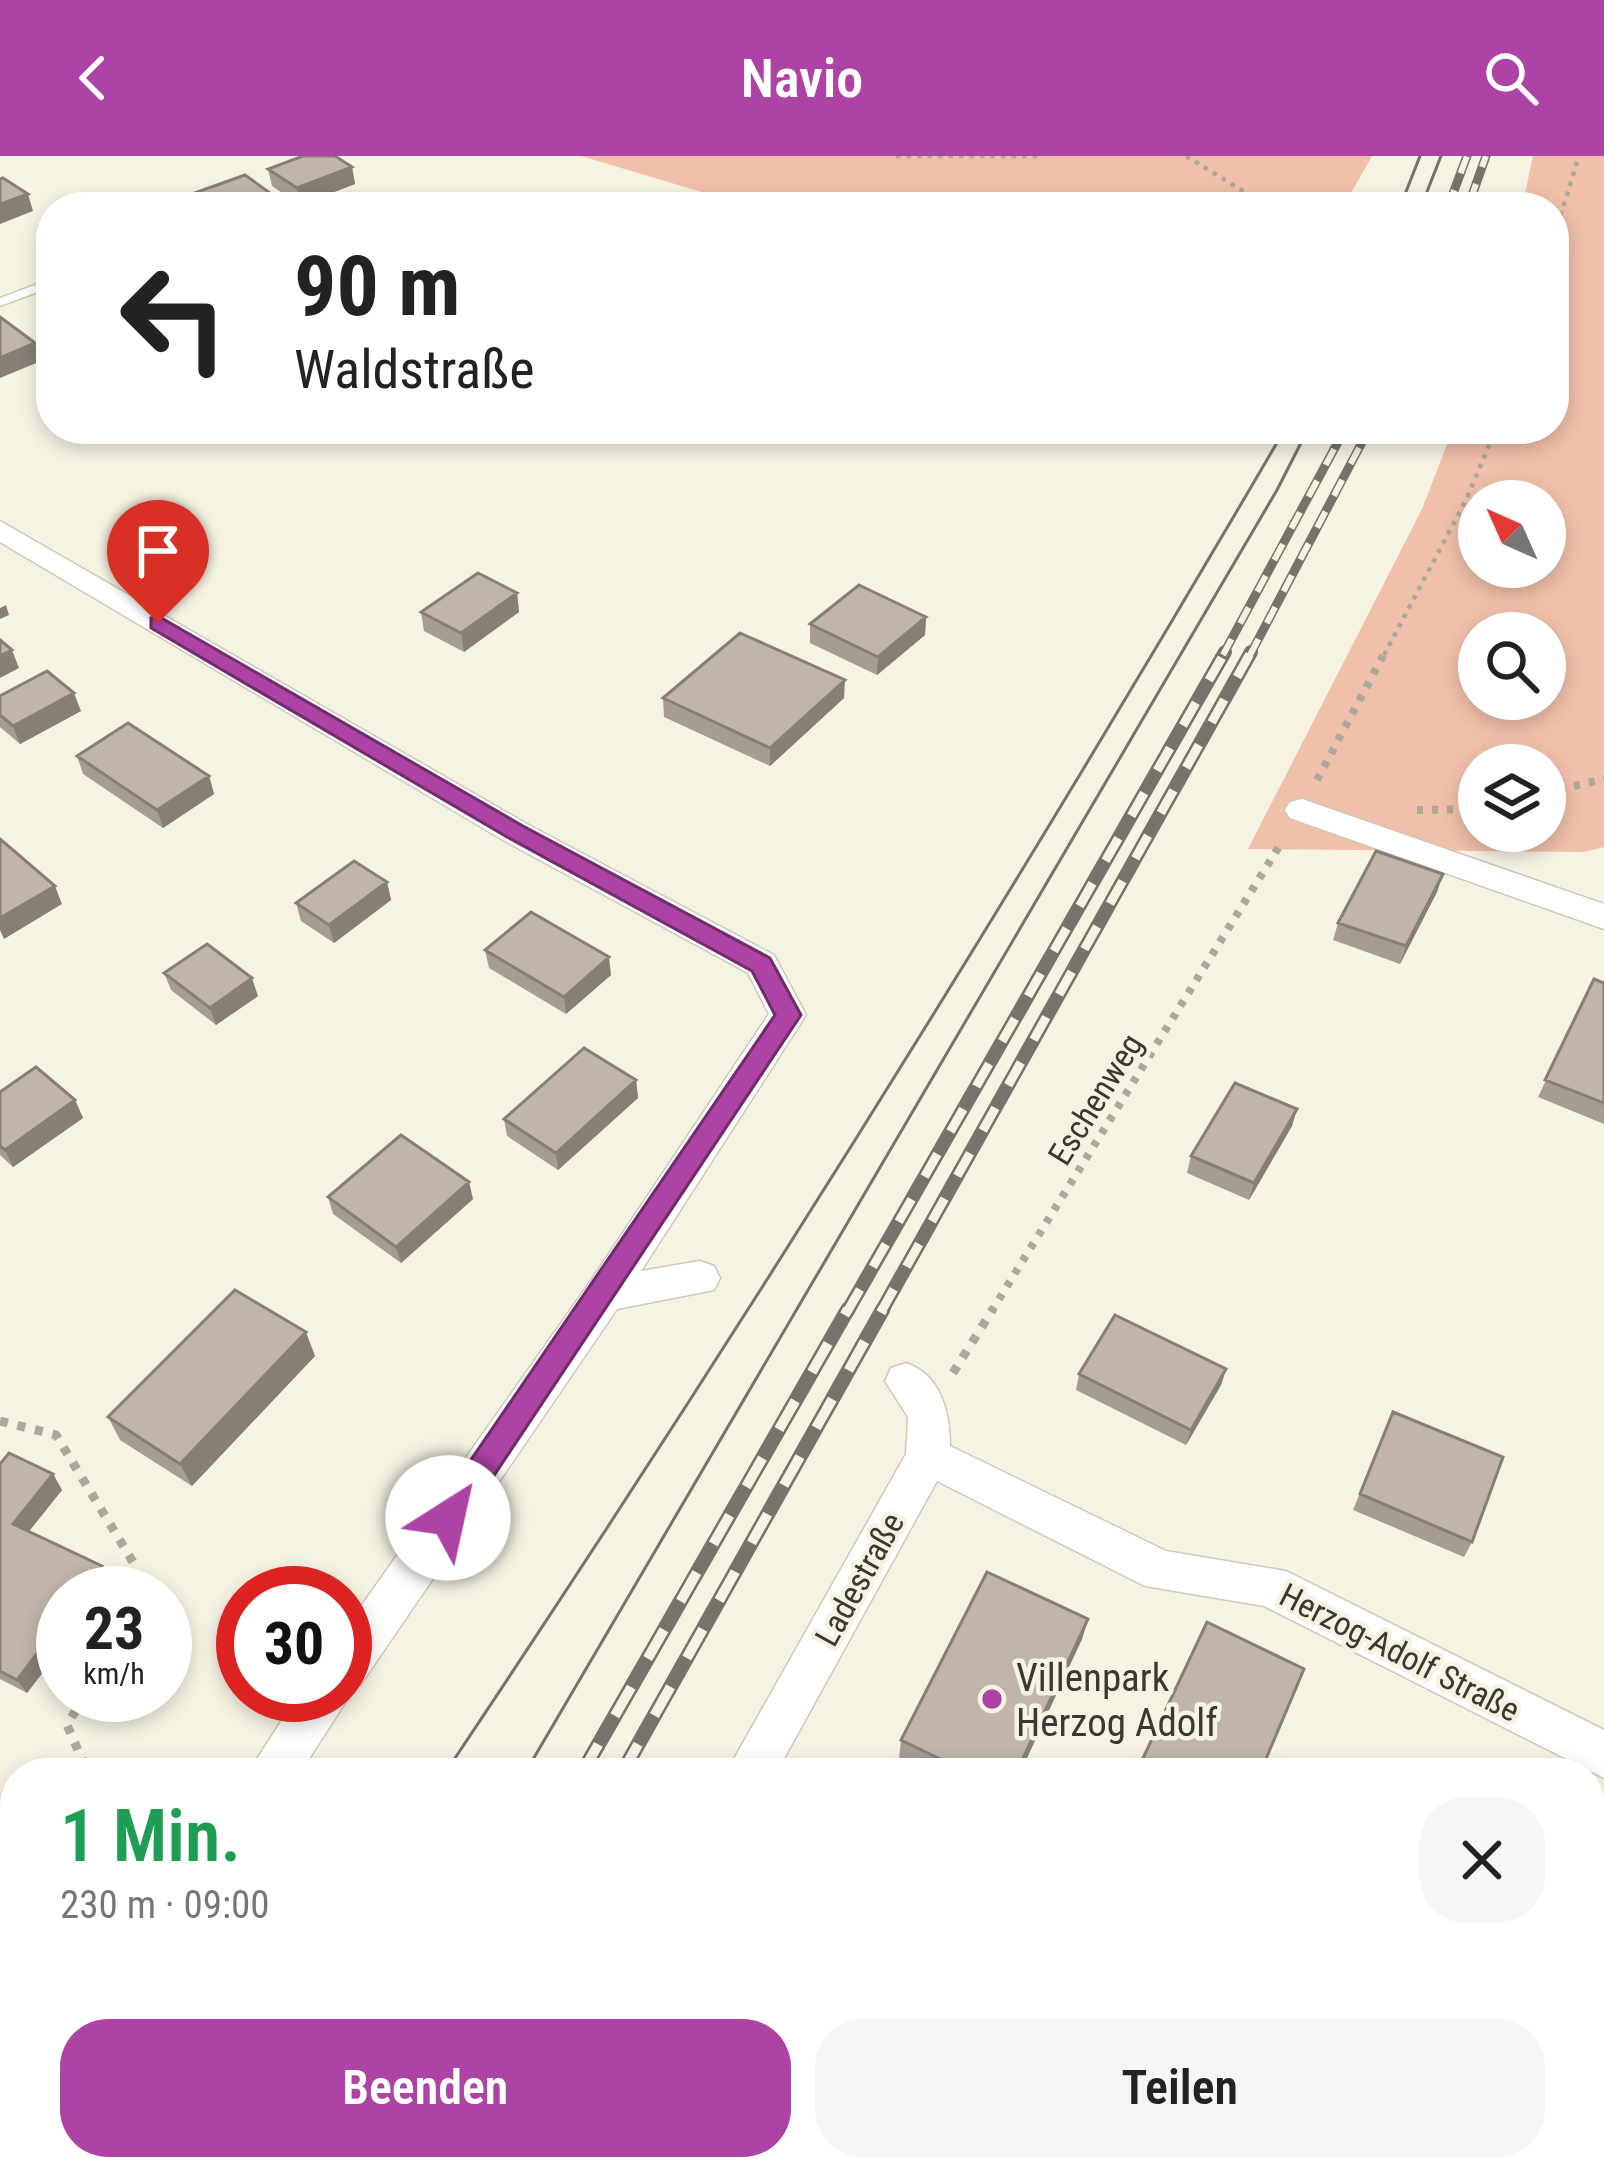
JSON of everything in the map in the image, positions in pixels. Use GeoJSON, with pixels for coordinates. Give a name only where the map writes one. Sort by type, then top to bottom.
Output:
{"type":"FeatureCollection","features":[{"type":"Feature","properties":{"kind":"street"},"geometry":{"type":"LineString","coordinates":[[0,530],[515,832],[761,964],[788,1015],[604,1294],[372,1628]]}},
{"type":"Feature","properties":{"kind":"street"},"geometry":{"type":"LineString","coordinates":[[1302,810],[1604,917]]}},
{"type":"Feature","properties":{"kind":"street"},"geometry":{"type":"LineString","coordinates":[[604,1294],[700,1278]]}},
{"type":"Feature","properties":{"kind":"street","name":"Herzog-Adolf Straße"},"geometry":{"type":"LineString","coordinates":[[921,1417],[1161,1571],[1270,1586],[1604,1755]]}},
{"type":"Feature","properties":{"kind":"street","name":"Ladestraße"},"geometry":{"type":"LineString","coordinates":[[757,1758],[921,1417]]}},
{"type":"Feature","properties":{"kind":"street"},"geometry":{"type":"LineString","coordinates":[[282,1758],[307,1722]]}},
{"type":"Feature","properties":{"kind":"lane"},"geometry":{"type":"LineString","coordinates":[[0,302],[36,289]]}},
{"type":"Feature","properties":{"kind":"path"},"geometry":{"type":"LineString","coordinates":[[896,156],[1041,156]]}},
{"type":"Feature","properties":{"kind":"path"},"geometry":{"type":"LineString","coordinates":[[1186,156],[1245,192]]}},
{"type":"Feature","properties":{"kind":"path"},"geometry":{"type":"LineString","coordinates":[[1568,192],[1579,156]]}},
{"type":"Feature","properties":{"kind":"path","name":"Eschenweg"},"geometry":{"type":"LineString","coordinates":[[921,1417],[1302,810],[1466,500],[1490,444]]}},
{"type":"Feature","properties":{"kind":"path"},"geometry":{"type":"LineString","coordinates":[[1566,788],[1604,779]]}},
{"type":"Feature","properties":{"kind":"path"},"geometry":{"type":"LineString","coordinates":[[0,1421],[56,1435],[135,1566]]}},
{"type":"Feature","properties":{"kind":"path"},"geometry":{"type":"LineString","coordinates":[[69,1722],[81,1758]]}},
{"type":"Feature","properties":{"kind":"shaded area"},"geometry":{"type":"Polygon","coordinates":[[[581,156],[1372,156],[1352,192],[702,192],[581,156]]]}},
{"type":"Feature","properties":{"kind":"shaded area"},"geometry":{"type":"Polygon","coordinates":[[[1533,156],[1604,156],[1604,847],[1566,852],[1566,744],[1458,744],[1458,851],[1248,849],[1422,509],[1447,444],[1569,444],[1569,192],[1525,192],[1533,156]]]}},
{"type":"Feature","properties":{"kind":"building"},"geometry":{"type":"Polygon","coordinates":[[[303,156],[335,156],[352,167],[297,188],[268,169],[303,156]]]}},
{"type":"Feature","properties":{"kind":"building"},"geometry":{"type":"Polygon","coordinates":[[[245,175],[268,192],[197,192],[245,175]]]}},
{"type":"Feature","properties":{"kind":"building"},"geometry":{"type":"Polygon","coordinates":[[[3,178],[28,194],[0,204],[3,178]]]}},
{"type":"Feature","properties":{"kind":"building"},"geometry":{"type":"Polygon","coordinates":[[[0,317],[35,343],[0,358],[0,317]]]}},
{"type":"Feature","properties":{"kind":"building"},"geometry":{"type":"Polygon","coordinates":[[[478,573],[517,593],[461,633],[421,612],[478,573]]]}},
{"type":"Feature","properties":{"kind":"building"},"geometry":{"type":"Polygon","coordinates":[[[859,585],[926,617],[878,657],[810,624],[859,585]]]}},
{"type":"Feature","properties":{"kind":"building"},"geometry":{"type":"Polygon","coordinates":[[[740,633],[845,680],[770,748],[663,698],[740,633]]]}},
{"type":"Feature","properties":{"kind":"building"},"geometry":{"type":"Polygon","coordinates":[[[0,640],[12,650],[0,656],[0,640]]]}},
{"type":"Feature","properties":{"kind":"building"},"geometry":{"type":"Polygon","coordinates":[[[47,671],[74,693],[13,726],[0,715],[0,696],[47,671]]]}},
{"type":"Feature","properties":{"kind":"building"},"geometry":{"type":"Polygon","coordinates":[[[128,723],[209,776],[157,810],[77,756],[128,723]]]}},
{"type":"Feature","properties":{"kind":"building"},"geometry":{"type":"Polygon","coordinates":[[[0,839],[55,886],[0,918],[0,839]]]}},
{"type":"Feature","properties":{"kind":"building"},"geometry":{"type":"Polygon","coordinates":[[[1376,851],[1443,874],[1406,946],[1338,923],[1376,851]]]}},
{"type":"Feature","properties":{"kind":"building"},"geometry":{"type":"Polygon","coordinates":[[[354,861],[387,882],[329,925],[296,903],[354,861]]]}},
{"type":"Feature","properties":{"kind":"building"},"geometry":{"type":"Polygon","coordinates":[[[531,912],[609,957],[564,997],[485,950],[531,912]]]}},
{"type":"Feature","properties":{"kind":"building"},"geometry":{"type":"Polygon","coordinates":[[[207,944],[252,978],[210,1008],[164,973],[207,944]]]}},
{"type":"Feature","properties":{"kind":"building"},"geometry":{"type":"Polygon","coordinates":[[[1594,979],[1604,983],[1604,1103],[1545,1080],[1594,979]]]}},
{"type":"Feature","properties":{"kind":"building"},"geometry":{"type":"Polygon","coordinates":[[[584,1048],[636,1080],[556,1153],[504,1119],[584,1048]]]}},
{"type":"Feature","properties":{"kind":"building"},"geometry":{"type":"Polygon","coordinates":[[[36,1067],[75,1100],[5,1150],[0,1146],[0,1092],[36,1067]]]}},
{"type":"Feature","properties":{"kind":"building"},"geometry":{"type":"Polygon","coordinates":[[[1235,1083],[1297,1109],[1254,1183],[1191,1156],[1235,1083]]]}},
{"type":"Feature","properties":{"kind":"building"},"geometry":{"type":"Polygon","coordinates":[[[401,1135],[469,1182],[396,1247],[328,1197],[401,1135]]]}},
{"type":"Feature","properties":{"kind":"building"},"geometry":{"type":"Polygon","coordinates":[[[235,1290],[306,1332],[180,1464],[108,1417],[235,1290]]]}},
{"type":"Feature","properties":{"kind":"building"},"geometry":{"type":"Polygon","coordinates":[[[1115,1315],[1226,1369],[1191,1430],[1079,1374],[1115,1315]]]}},
{"type":"Feature","properties":{"kind":"building"},"geometry":{"type":"Polygon","coordinates":[[[1393,1412],[1503,1457],[1472,1542],[1360,1494],[1393,1412]]]}},
{"type":"Feature","properties":{"kind":"building"},"geometry":{"type":"Polygon","coordinates":[[[9,1453],[53,1474],[13,1524],[102,1566],[36,1566],[36,1655],[17,1680],[0,1671],[0,1464],[9,1453]]]}},
{"type":"Feature","properties":{"kind":"building","name":"Villenpark Herzog Adolf"},"geometry":{"type":"Polygon","coordinates":[[[987,1572],[1088,1619],[1023,1758],[938,1758],[901,1740],[987,1572]]]}},
{"type":"Feature","properties":{"kind":"building","name":"Villenpark Herzog Adolf"},"geometry":{"type":"Polygon","coordinates":[[[1207,1622],[1304,1669],[1266,1758],[1143,1758],[1207,1622]]]}},
{"type":"Feature","properties":{"kind":"tram line"},"geometry":{"type":"LineString","coordinates":[[1406,192],[1420,156]]}},
{"type":"Feature","properties":{"kind":"tram line"},"geometry":{"type":"LineString","coordinates":[[1427,192],[1441,156]]}},
{"type":"Feature","properties":{"kind":"tram line"},"geometry":{"type":"LineString","coordinates":[[455,1758],[876,1107],[1276,444]]}},
{"type":"Feature","properties":{"kind":"tram line"},"geometry":{"type":"LineString","coordinates":[[534,1758],[1300,444]]}},
{"type":"Feature","properties":{"kind":"railway"},"geometry":{"type":"LineString","coordinates":[[1454,192],[1467,156]]}},
{"type":"Feature","properties":{"kind":"railway"},"geometry":{"type":"LineString","coordinates":[[1473,192],[1486,156]]}},
{"type":"Feature","properties":{"kind":"railway"},"geometry":{"type":"LineString","coordinates":[[1223,655],[1337,444]]}},
{"type":"Feature","properties":{"kind":"railway"},"geometry":{"type":"LineString","coordinates":[[1250,655],[1361,444]]}},
{"type":"Feature","properties":{"kind":"railway"},"geometry":{"type":"LineString","coordinates":[[847,1312],[1225,652]]}},
{"type":"Feature","properties":{"kind":"railway"},"geometry":{"type":"LineString","coordinates":[[881,1312],[1251,652]]}},
{"type":"Feature","properties":{"kind":"railway"},"geometry":{"type":"LineString","coordinates":[[591,1758],[848,1309]]}},
{"type":"Feature","properties":{"kind":"railway"},"geometry":{"type":"LineString","coordinates":[[630,1758],[883,1309]]}},
{"type":"Feature","properties":{"kind":"place","name":"Villenpark Herzog Adolf"},"geometry":{"type":"Point","coordinates":[992,1699]}},
{"type":"Feature","properties":{"kind":"route"},"geometry":{"type":"LineString","coordinates":[[158,623],[515,832],[761,964],[788,1015],[604,1294],[448,1518]]}}]}
